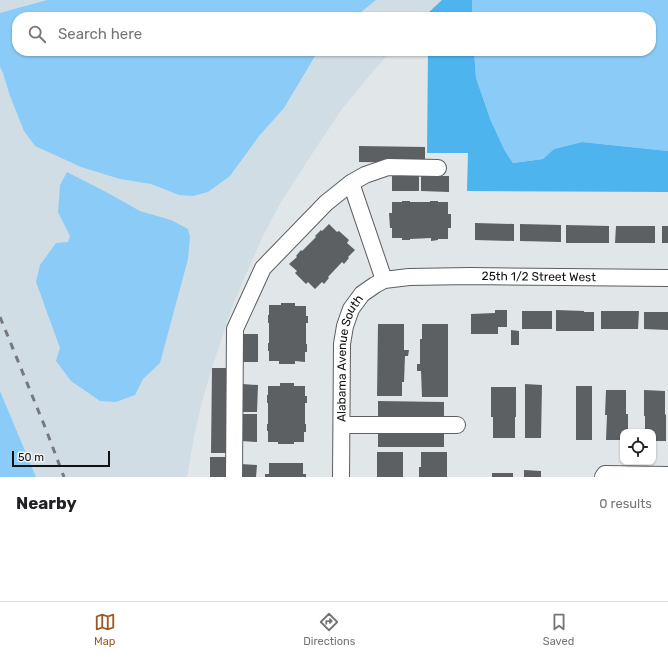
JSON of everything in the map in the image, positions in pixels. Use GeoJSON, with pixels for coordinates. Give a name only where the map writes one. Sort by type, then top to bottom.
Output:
{"type":"FeatureCollection","features":[{"type":"Feature","properties":{"kind":"street"},"geometry":{"type":"LineString","coordinates":[[234,477],[235,329],[263,268],[326,203],[351,183],[365,175],[388,167],[438,168]]}},
{"type":"Feature","properties":{"kind":"street"},"geometry":{"type":"LineString","coordinates":[[351,183],[384,280]]}},
{"type":"Feature","properties":{"kind":"street","name":"25th 1/2 Street West"},"geometry":{"type":"LineString","coordinates":[[409,277],[470,276],[668,278]]}},
{"type":"Feature","properties":{"kind":"street","name":"Alabama Avenue South"},"geometry":{"type":"LineString","coordinates":[[341,477],[342,344],[345,326],[351,309],[362,294],[384,280],[409,277]]}},
{"type":"Feature","properties":{"kind":"street"},"geometry":{"type":"LineString","coordinates":[[342,425],[457,425]]}},
{"type":"Feature","properties":{"kind":"street"},"geometry":{"type":"LineString","coordinates":[[604,476],[668,475]]}},
{"type":"Feature","properties":{"kind":"shaded area"},"geometry":{"type":"Polygon","coordinates":[[[0,0],[442,0],[429,12],[12,12],[12,56],[387,56],[342,109],[281,202],[263,236],[231,310],[212,368],[195,432],[187,477],[36,477],[0,391],[0,0]]]}},
{"type":"Feature","properties":{"kind":"shaded area"},"geometry":{"type":"Polygon","coordinates":[[[47,0],[376,0],[361,12],[12,12],[12,56],[315,56],[284,108],[259,136],[230,176],[208,192],[193,196],[179,195],[151,184],[120,179],[81,167],[35,146],[24,131],[0,67],[0,13],[47,0]]]}},
{"type":"Feature","properties":{"kind":"shaded area"},"geometry":{"type":"Polygon","coordinates":[[[442,0],[472,0],[472,12],[429,12],[442,0]]]}},
{"type":"Feature","properties":{"kind":"shaded area"},"geometry":{"type":"Polygon","coordinates":[[[472,0],[668,0],[668,151],[582,142],[554,149],[543,159],[513,163],[505,151],[491,121],[476,78],[474,56],[656,56],[656,12],[472,12],[472,0]]]}},
{"type":"Feature","properties":{"kind":"shaded area"},"geometry":{"type":"Polygon","coordinates":[[[428,56],[474,56],[476,78],[491,121],[505,151],[513,163],[543,159],[554,149],[582,142],[668,151],[668,192],[467,191],[468,153],[427,153],[428,56]]]}},
{"type":"Feature","properties":{"kind":"shaded area"},"geometry":{"type":"Polygon","coordinates":[[[67,172],[140,211],[171,220],[188,229],[190,237],[188,259],[160,363],[143,379],[135,395],[116,402],[100,401],[71,381],[56,361],[60,348],[36,282],[40,265],[56,243],[68,242],[70,236],[58,212],[60,185],[67,172]]]}},
{"type":"Feature","properties":{"kind":"shaded area"},"geometry":{"type":"Polygon","coordinates":[[[0,391],[36,477],[0,477],[0,391]]]}},
{"type":"Feature","properties":{"kind":"building"},"geometry":{"type":"Polygon","coordinates":[[[359,146],[425,147],[425,163],[359,162],[359,146]]]}},
{"type":"Feature","properties":{"kind":"building"},"geometry":{"type":"Polygon","coordinates":[[[392,176],[419,176],[419,191],[392,191],[392,176]]]}},
{"type":"Feature","properties":{"kind":"building"},"geometry":{"type":"Polygon","coordinates":[[[421,176],[449,176],[449,192],[421,191],[421,176]]]}},
{"type":"Feature","properties":{"kind":"building"},"geometry":{"type":"Polygon","coordinates":[[[392,202],[448,202],[448,214],[451,214],[451,228],[448,228],[448,239],[431,241],[431,238],[402,240],[402,238],[392,238],[389,213],[392,213],[392,202]]]}},
{"type":"Feature","properties":{"kind":"building"},"geometry":{"type":"Polygon","coordinates":[[[475,223],[514,224],[514,241],[475,240],[475,223]]]}},
{"type":"Feature","properties":{"kind":"building"},"geometry":{"type":"Polygon","coordinates":[[[329,224],[337,232],[339,231],[349,240],[347,243],[355,250],[344,264],[342,262],[328,277],[329,278],[324,284],[322,282],[315,289],[308,282],[306,284],[295,273],[297,271],[289,264],[321,230],[322,231],[329,224]]]}},
{"type":"Feature","properties":{"kind":"building"},"geometry":{"type":"Polygon","coordinates":[[[520,224],[561,225],[561,242],[520,241],[520,224]]]}},
{"type":"Feature","properties":{"kind":"building"},"geometry":{"type":"Polygon","coordinates":[[[566,225],[609,226],[609,243],[566,243],[566,225]]]}},
{"type":"Feature","properties":{"kind":"building"},"geometry":{"type":"Polygon","coordinates":[[[616,226],[655,226],[655,243],[615,243],[616,226]]]}},
{"type":"Feature","properties":{"kind":"building"},"geometry":{"type":"Polygon","coordinates":[[[662,226],[668,226],[668,243],[662,243],[662,226]]]}},
{"type":"Feature","properties":{"kind":"building"},"geometry":{"type":"Polygon","coordinates":[[[281,303],[295,303],[295,306],[306,306],[308,323],[306,323],[307,352],[305,352],[305,362],[295,361],[295,364],[279,364],[279,361],[269,361],[269,305],[281,305],[281,303]]]}},
{"type":"Feature","properties":{"kind":"building"},"geometry":{"type":"Polygon","coordinates":[[[495,310],[507,310],[507,327],[498,327],[498,334],[471,334],[471,314],[495,313],[495,310]]]}},
{"type":"Feature","properties":{"kind":"building"},"geometry":{"type":"Polygon","coordinates":[[[556,310],[594,312],[594,331],[556,331],[556,310]]]}},
{"type":"Feature","properties":{"kind":"building"},"geometry":{"type":"Polygon","coordinates":[[[522,311],[552,311],[552,329],[522,329],[522,311]]]}},
{"type":"Feature","properties":{"kind":"building"},"geometry":{"type":"Polygon","coordinates":[[[601,311],[639,311],[638,329],[601,329],[601,311]]]}},
{"type":"Feature","properties":{"kind":"building"},"geometry":{"type":"Polygon","coordinates":[[[644,312],[668,312],[668,330],[644,329],[644,312]]]}},
{"type":"Feature","properties":{"kind":"building"},"geometry":{"type":"Polygon","coordinates":[[[378,324],[404,324],[404,350],[409,350],[408,356],[405,356],[402,396],[377,396],[378,324]]]}},
{"type":"Feature","properties":{"kind":"building"},"geometry":{"type":"Polygon","coordinates":[[[422,324],[448,324],[448,397],[422,397],[421,371],[417,371],[417,364],[420,364],[420,339],[422,339],[422,324]]]}},
{"type":"Feature","properties":{"kind":"building"},"geometry":{"type":"Polygon","coordinates":[[[511,330],[519,331],[519,345],[511,345],[511,330]]]}},
{"type":"Feature","properties":{"kind":"building"},"geometry":{"type":"Polygon","coordinates":[[[243,334],[258,334],[258,362],[242,362],[243,334]]]}},
{"type":"Feature","properties":{"kind":"building"},"geometry":{"type":"Polygon","coordinates":[[[212,368],[228,368],[227,453],[211,453],[212,368]]]}},
{"type":"Feature","properties":{"kind":"building"},"geometry":{"type":"Polygon","coordinates":[[[280,383],[294,383],[294,386],[305,386],[307,403],[305,403],[306,432],[304,432],[304,442],[294,442],[294,444],[278,444],[278,442],[268,442],[268,386],[280,386],[280,383]]]}},
{"type":"Feature","properties":{"kind":"building"},"geometry":{"type":"Polygon","coordinates":[[[242,384],[258,385],[257,412],[242,412],[242,384]]]}},
{"type":"Feature","properties":{"kind":"building"},"geometry":{"type":"Polygon","coordinates":[[[525,384],[542,385],[541,438],[525,438],[525,384]]]}},
{"type":"Feature","properties":{"kind":"building"},"geometry":{"type":"Polygon","coordinates":[[[576,386],[592,386],[592,440],[576,440],[576,386]]]}},
{"type":"Feature","properties":{"kind":"building"},"geometry":{"type":"Polygon","coordinates":[[[491,387],[516,387],[515,438],[493,438],[491,387]]]}},
{"type":"Feature","properties":{"kind":"building"},"geometry":{"type":"Polygon","coordinates":[[[606,390],[626,390],[626,414],[628,414],[628,429],[620,429],[620,440],[606,440],[607,415],[605,415],[606,390]]]}},
{"type":"Feature","properties":{"kind":"building"},"geometry":{"type":"Polygon","coordinates":[[[644,390],[665,391],[666,441],[656,441],[656,429],[645,429],[644,390]]]}},
{"type":"Feature","properties":{"kind":"building"},"geometry":{"type":"Polygon","coordinates":[[[378,401],[444,402],[444,417],[378,416],[378,401]]]}},
{"type":"Feature","properties":{"kind":"building"},"geometry":{"type":"Polygon","coordinates":[[[242,414],[257,414],[257,442],[241,441],[242,414]]]}},
{"type":"Feature","properties":{"kind":"building"},"geometry":{"type":"Polygon","coordinates":[[[378,432],[444,432],[444,447],[378,447],[378,432]]]}},
{"type":"Feature","properties":{"kind":"building"},"geometry":{"type":"Polygon","coordinates":[[[377,452],[403,452],[403,477],[377,477],[377,452]]]}},
{"type":"Feature","properties":{"kind":"building"},"geometry":{"type":"Polygon","coordinates":[[[421,452],[447,452],[447,477],[419,477],[421,452]]]}},
{"type":"Feature","properties":{"kind":"building"},"geometry":{"type":"Polygon","coordinates":[[[210,457],[228,457],[228,477],[210,477],[210,457]]]}},
{"type":"Feature","properties":{"kind":"building"},"geometry":{"type":"Polygon","coordinates":[[[269,463],[303,463],[303,474],[306,474],[306,477],[265,477],[265,474],[269,474],[269,463]]]}},
{"type":"Feature","properties":{"kind":"building"},"geometry":{"type":"Polygon","coordinates":[[[241,464],[257,465],[256,477],[241,477],[241,464]]]}},
{"type":"Feature","properties":{"kind":"building"},"geometry":{"type":"Polygon","coordinates":[[[524,470],[541,471],[541,477],[524,477],[524,470]]]}},
{"type":"Feature","properties":{"kind":"building"},"geometry":{"type":"Polygon","coordinates":[[[492,473],[513,473],[513,477],[492,477],[492,473]]]}},
{"type":"Feature","properties":{"kind":"railway"},"geometry":{"type":"LineString","coordinates":[[0,317],[64,477]]}}]}
